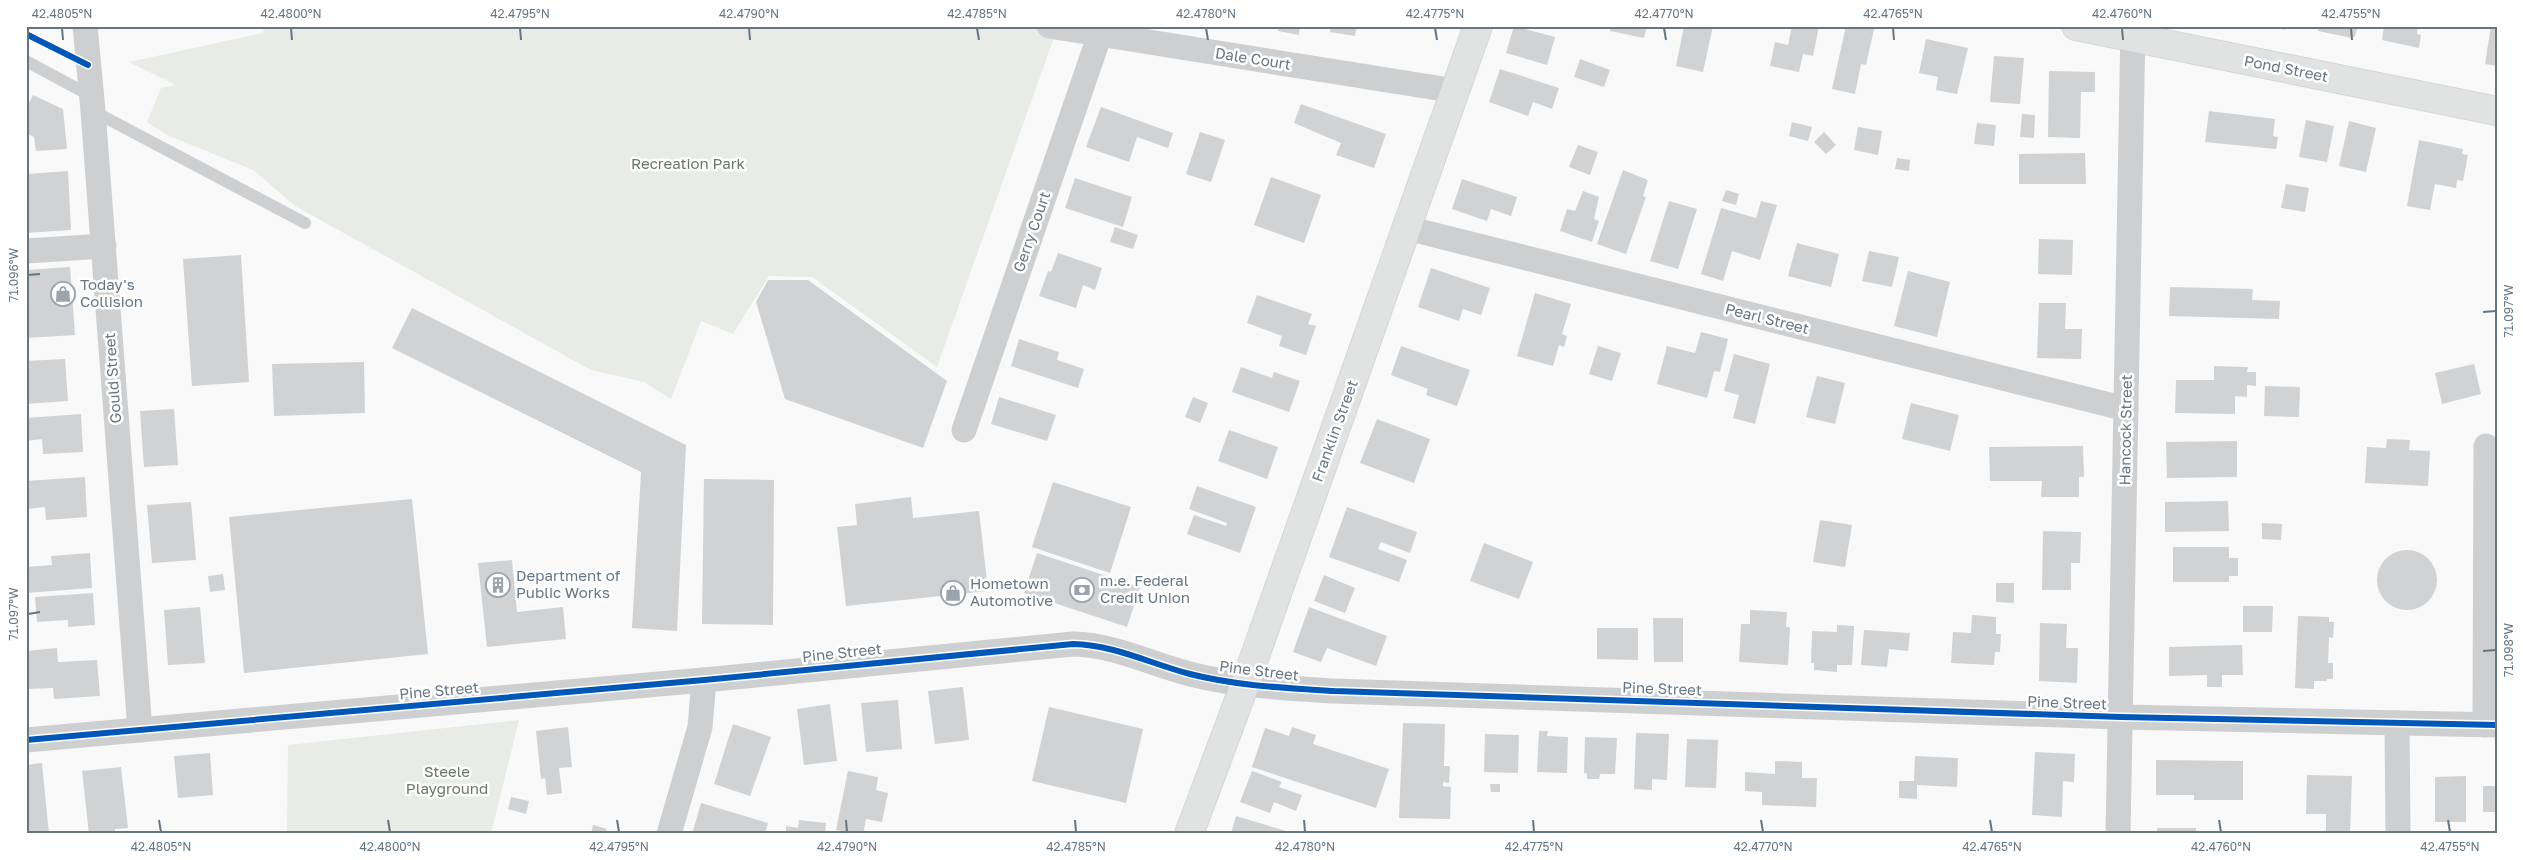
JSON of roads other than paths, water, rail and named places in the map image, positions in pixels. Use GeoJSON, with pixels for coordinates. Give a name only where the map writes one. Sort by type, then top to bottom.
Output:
{"type":"FeatureCollection","features":[{"type":"Feature","properties":{"kind":"main road","name":"Franklin Street"},"geometry":{"type":"LineString","coordinates":[[1189,834],[1245,684],[1478,26]]}},
{"type":"Feature","properties":{"kind":"main road","name":"Pond Street"},"geometry":{"type":"LineString","coordinates":[[2076,26],[2133,32],[2497,111]]}},
{"type":"Feature","properties":{"kind":"street","name":"Gould Street"},"geometry":{"type":"LineString","coordinates":[[85,26],[104,246],[140,730]]}},
{"type":"Feature","properties":{"kind":"street","name":"Dale Court"},"geometry":{"type":"LineString","coordinates":[[1049,26],[1456,90]]}},
{"type":"Feature","properties":{"kind":"street","name":"Hancock Street"},"geometry":{"type":"LineString","coordinates":[[2118,834],[2133,32]]}},
{"type":"Feature","properties":{"kind":"street","name":"Gerry Court"},"geometry":{"type":"LineString","coordinates":[[964,430],[1100,34]]}},
{"type":"Feature","properties":{"kind":"street","name":"Pearl Street"},"geometry":{"type":"LineString","coordinates":[[1407,228],[2126,410]]}},
{"type":"Feature","properties":{"kind":"street"},"geometry":{"type":"LineString","coordinates":[[26,251],[104,246]]}},
{"type":"Feature","properties":{"kind":"street"},"geometry":{"type":"LineString","coordinates":[[2486,446],[2491,725]]}},
{"type":"Feature","properties":{"kind":"street","name":"Pine Street"},"geometry":{"type":"LineString","coordinates":[[26,740],[704,680],[1073,644],[1103,647],[1190,674],[1245,684],[1344,692],[2121,717],[2491,725]]}},
{"type":"Feature","properties":{"kind":"street"},"geometry":{"type":"LineString","coordinates":[[669,834],[700,727],[704,680]]}},
{"type":"Feature","properties":{"kind":"street"},"geometry":{"type":"LineString","coordinates":[[2397,722],[2398,834]]}},
{"type":"Feature","properties":{"kind":"lane"},"geometry":{"type":"LineString","coordinates":[[26,61],[92,103],[305,223]]}},
{"type":"Feature","properties":{"kind":"place","name":"Today's Collision"},"geometry":{"type":"Point","coordinates":[63,294]}},
{"type":"Feature","properties":{"kind":"place","name":"Department of Public Works"},"geometry":{"type":"Point","coordinates":[498,585]}},
{"type":"Feature","properties":{"kind":"place","name":"m.e. Federal Credit Union"},"geometry":{"type":"Point","coordinates":[1082,590]}},
{"type":"Feature","properties":{"kind":"place","name":"Hometown Automotive"},"geometry":{"type":"Point","coordinates":[953,593]}},
{"type":"Feature","properties":{"kind":"park label","name":"Recreation Park"},"geometry":{"type":"Point","coordinates":[688,164]}},
{"type":"Feature","properties":{"kind":"park label","name":"Steele Playground"},"geometry":{"type":"Point","coordinates":[447,780]}}]}
